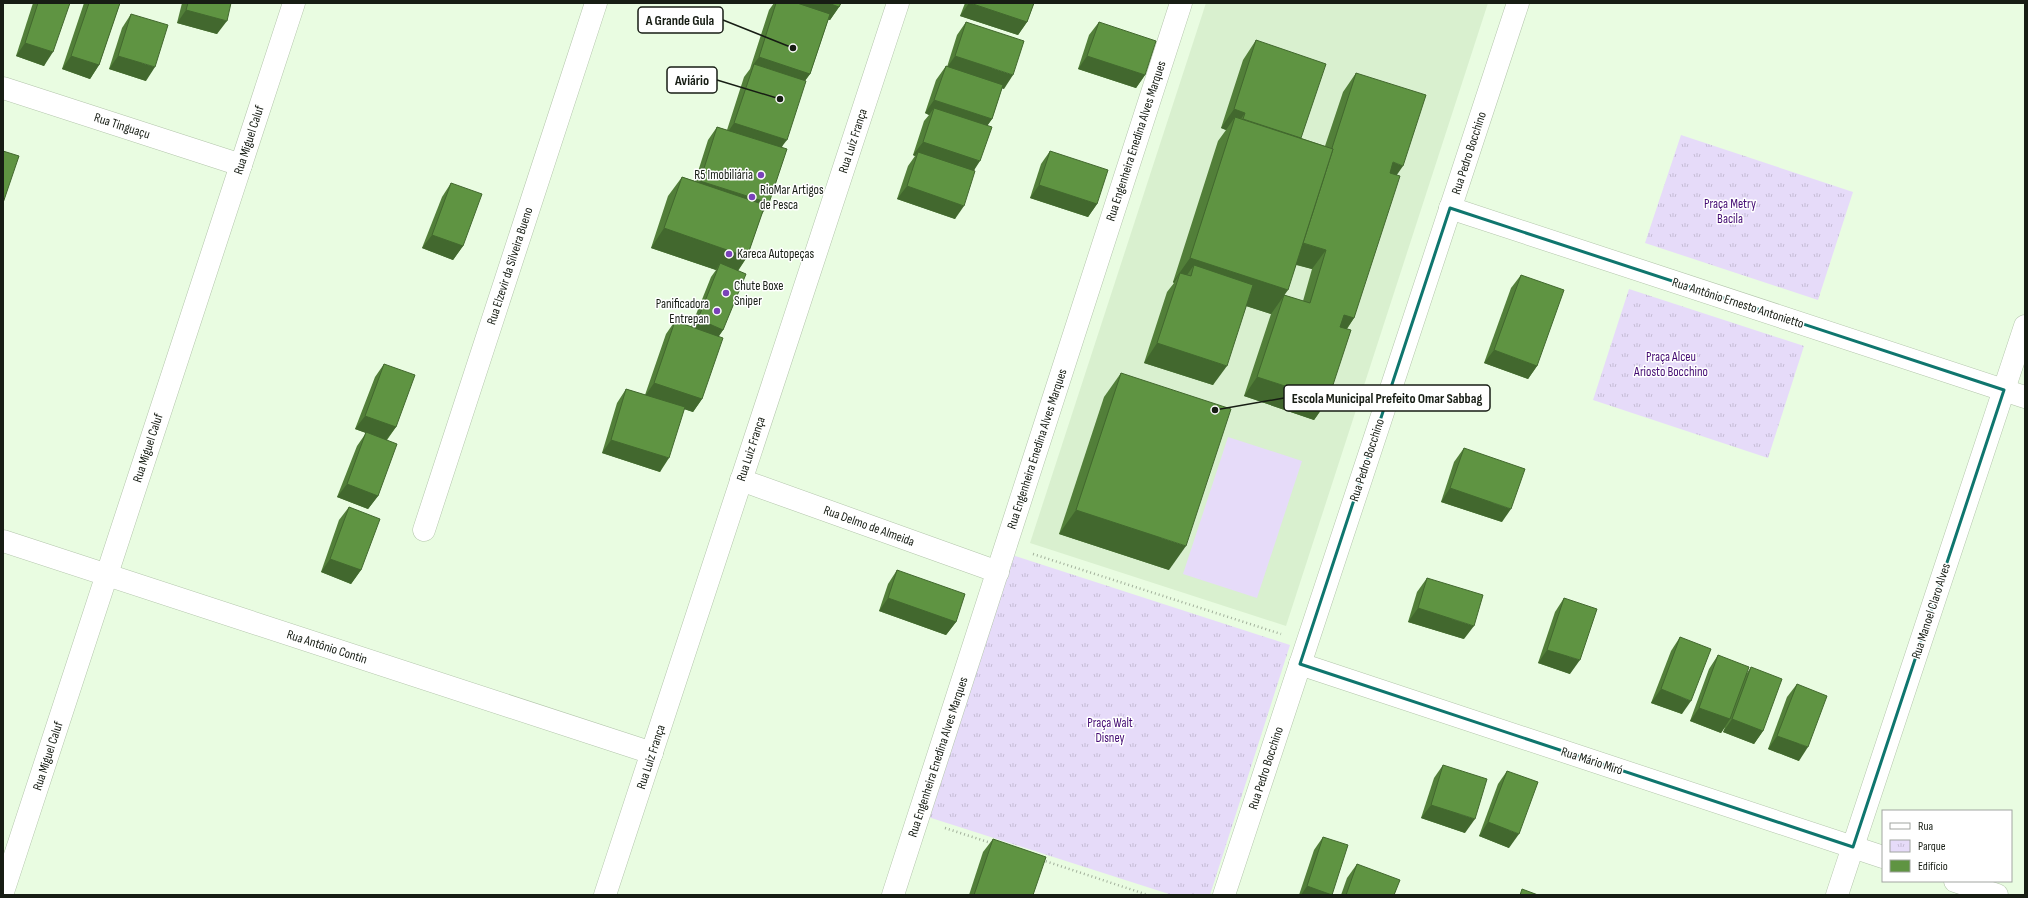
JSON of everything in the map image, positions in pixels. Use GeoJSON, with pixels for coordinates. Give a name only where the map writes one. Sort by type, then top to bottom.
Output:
{"type":"FeatureCollection","features":[{"type":"Feature","properties":{"kind":"street","name":"Rua Miguel Caluf"},"geometry":{"type":"LineString","coordinates":[[3,892],[294,3]]}},
{"type":"Feature","properties":{"kind":"street","name":"Rua Elzevir da Silveira Bueno"},"geometry":{"type":"LineString","coordinates":[[424,530],[596,3]]}},
{"type":"Feature","properties":{"kind":"street","name":"Rua Luiz França"},"geometry":{"type":"LineString","coordinates":[[605,895],[898,3]]}},
{"type":"Feature","properties":{"kind":"street","name":"Rua Engenheira Enedina Alves Marques"},"geometry":{"type":"LineString","coordinates":[[893,895],[1181,3]]}},
{"type":"Feature","properties":{"kind":"street","name":"Rua Pedro Bocchino"},"geometry":{"type":"LineString","coordinates":[[1224,895],[1518,3]]}},
{"type":"Feature","properties":{"kind":"street","name":"Rua Tinguaçu"},"geometry":{"type":"LineString","coordinates":[[3,88],[241,165]]}},
{"type":"Feature","properties":{"kind":"street","name":"Rua Antônio Ernesto Antonietto"},"geometry":{"type":"LineString","coordinates":[[1450,208],[2025,398]]}},
{"type":"Feature","properties":{"kind":"street","name":"Rua Manoel Claro Alves"},"geometry":{"type":"LineString","coordinates":[[1837,895],[2025,326]]}},
{"type":"Feature","properties":{"kind":"street","name":"Rua Delmo de Almeida"},"geometry":{"type":"LineString","coordinates":[[741,480],[998,572]]}},
{"type":"Feature","properties":{"kind":"street","name":"Rua Antônio Contin"},"geometry":{"type":"LineString","coordinates":[[3,541],[652,754]]}},
{"type":"Feature","properties":{"kind":"street","name":"Rua Mário Miró"},"geometry":{"type":"LineString","coordinates":[[1300,664],[1882,857]]}},
{"type":"Feature","properties":{"kind":"street"},"geometry":{"type":"LineString","coordinates":[[1958,882],[1998,895]]}},
{"type":"Feature","properties":{"kind":"path"},"geometry":{"type":"LineString","coordinates":[[1006,545],[1307,643]]}},
{"type":"Feature","properties":{"kind":"path"},"geometry":{"type":"LineString","coordinates":[[918,819],[992,844]]}},
{"type":"Feature","properties":{"kind":"path"},"geometry":{"type":"LineString","coordinates":[[1037,858],[1148,895]]}},
{"type":"Feature","properties":{"kind":"highlighted area"},"geometry":{"type":"Polygon","coordinates":[[[1450,208],[2004,390],[1853,847],[1300,664],[1450,208]]]}},
{"type":"Feature","properties":{"kind":"shaded area"},"geometry":{"type":"Polygon","coordinates":[[[1206,3],[1488,3],[1286,626],[1030,543],[1206,3]]]}},
{"type":"Feature","properties":{"kind":"green space","name":"Praça Metry Bacila"},"geometry":{"type":"Polygon","coordinates":[[[1681,135],[1853,192],[1818,300],[1645,243],[1681,135]]]}},
{"type":"Feature","properties":{"kind":"green space","name":"Praça Alceu Ariosto Bocchino"},"geometry":{"type":"Polygon","coordinates":[[[1629,289],[1804,346],[1768,458],[1593,400],[1629,289]]]}},
{"type":"Feature","properties":{"kind":"green space"},"geometry":{"type":"Polygon","coordinates":[[[1228,437],[1302,461],[1257,598],[1183,574],[1228,437]]]}},
{"type":"Feature","properties":{"kind":"green space","name":"Praça Walt Disney"},"geometry":{"type":"Polygon","coordinates":[[[1009,554],[1290,645],[1210,895],[1172,895],[925,816],[1009,554]]]}},
{"type":"Feature","properties":{"kind":"building"},"geometry":{"type":"Polygon","coordinates":[[[38,3],[70,3],[53,52],[25,43],[38,3]]]}},
{"type":"Feature","properties":{"kind":"building"},"geometry":{"type":"Polygon","coordinates":[[[89,3],[120,3],[99,65],[71,56],[89,3]]]}},
{"type":"Feature","properties":{"kind":"building"},"geometry":{"type":"Polygon","coordinates":[[[188,3],[231,3],[227,21],[186,10],[188,3]]]}},
{"type":"Feature","properties":{"kind":"building"},"geometry":{"type":"Polygon","coordinates":[[[776,3],[797,3],[830,14],[810,74],[759,57],[776,3]]]}},
{"type":"Feature","properties":{"kind":"building"},"geometry":{"type":"Polygon","coordinates":[[[828,3],[841,3],[839,7],[828,3]]]}},
{"type":"Feature","properties":{"kind":"building"},"geometry":{"type":"Polygon","coordinates":[[[970,3],[1034,3],[1027,22],[970,3]]]}},
{"type":"Feature","properties":{"kind":"building"},"geometry":{"type":"Polygon","coordinates":[[[131,14],[168,25],[155,67],[118,56],[131,14]]]}},
{"type":"Feature","properties":{"kind":"building"},"geometry":{"type":"Polygon","coordinates":[[[966,22],[1024,41],[1013,75],[955,56],[966,22]]]}},
{"type":"Feature","properties":{"kind":"building"},"geometry":{"type":"Polygon","coordinates":[[[1099,22],[1156,41],[1145,75],[1087,56],[1099,22]]]}},
{"type":"Feature","properties":{"kind":"building"},"geometry":{"type":"Polygon","coordinates":[[[1256,40],[1326,64],[1301,138],[1243,119],[1245,113],[1234,109],[1256,40]]]}},
{"type":"Feature","properties":{"kind":"building"},"geometry":{"type":"Polygon","coordinates":[[[754,64],[806,81],[787,140],[734,123],[754,64]]]}},
{"type":"Feature","properties":{"kind":"building"},"geometry":{"type":"Polygon","coordinates":[[[946,66],[1003,85],[992,119],[934,100],[946,66]]]}},
{"type":"Feature","properties":{"kind":"building"},"geometry":{"type":"Polygon","coordinates":[[[1356,73],[1426,95],[1403,166],[1393,162],[1390,173],[1400,176],[1354,318],[1344,315],[1340,327],[1351,330],[1328,400],[1257,377],[1284,295],[1310,303],[1326,250],[1303,243],[1356,73]]]}},
{"type":"Feature","properties":{"kind":"building"},"geometry":{"type":"Polygon","coordinates":[[[934,108],[992,127],[980,161],[923,142],[934,108]]]}},
{"type":"Feature","properties":{"kind":"building"},"geometry":{"type":"Polygon","coordinates":[[[1235,117],[1333,149],[1288,290],[1190,258],[1235,117]]]}},
{"type":"Feature","properties":{"kind":"building"},"geometry":{"type":"Polygon","coordinates":[[[717,127],[787,149],[769,203],[700,181],[717,127]]]}},
{"type":"Feature","properties":{"kind":"building"},"geometry":{"type":"Polygon","coordinates":[[[3,151],[19,156],[3,203],[3,151]]]}},
{"type":"Feature","properties":{"kind":"building"},"geometry":{"type":"Polygon","coordinates":[[[1050,151],[1108,170],[1097,204],[1039,185],[1050,151]]]}},
{"type":"Feature","properties":{"kind":"building"},"geometry":{"type":"Polygon","coordinates":[[[918,152],[975,171],[964,206],[907,186],[918,152]]]}},
{"type":"Feature","properties":{"kind":"building"},"geometry":{"type":"Polygon","coordinates":[[[682,177],[765,205],[747,257],[664,228],[682,177]]]}},
{"type":"Feature","properties":{"kind":"building"},"geometry":{"type":"Polygon","coordinates":[[[451,183],[482,194],[463,246],[432,235],[451,183]]]}},
{"type":"Feature","properties":{"kind":"building"},"geometry":{"type":"Polygon","coordinates":[[[720,263],[746,274],[723,330],[698,319],[720,263]]]}},
{"type":"Feature","properties":{"kind":"building"},"geometry":{"type":"Polygon","coordinates":[[[1194,265],[1253,285],[1227,366],[1157,343],[1180,273],[1191,276],[1194,265]]]}},
{"type":"Feature","properties":{"kind":"building"},"geometry":{"type":"Polygon","coordinates":[[[1521,275],[1564,290],[1537,366],[1494,350],[1521,275]]]}},
{"type":"Feature","properties":{"kind":"building"},"geometry":{"type":"Polygon","coordinates":[[[675,321],[723,338],[702,399],[654,383],[675,321]]]}},
{"type":"Feature","properties":{"kind":"building"},"geometry":{"type":"Polygon","coordinates":[[[384,364],[415,375],[396,427],[365,416],[384,364]]]}},
{"type":"Feature","properties":{"kind":"building"},"geometry":{"type":"Polygon","coordinates":[[[1121,373],[1231,409],[1186,546],[1076,510],[1121,373]]]}},
{"type":"Feature","properties":{"kind":"building"},"geometry":{"type":"Polygon","coordinates":[[[626,389],[685,407],[669,458],[611,440],[626,389]]]}},
{"type":"Feature","properties":{"kind":"building"},"geometry":{"type":"Polygon","coordinates":[[[366,432],[397,444],[378,496],[347,484],[366,432]]]}},
{"type":"Feature","properties":{"kind":"building"},"geometry":{"type":"Polygon","coordinates":[[[1464,448],[1525,469],[1511,509],[1450,488],[1464,448]]]}},
{"type":"Feature","properties":{"kind":"building"},"geometry":{"type":"Polygon","coordinates":[[[349,507],[380,519],[361,570],[330,559],[349,507]]]}},
{"type":"Feature","properties":{"kind":"building"},"geometry":{"type":"Polygon","coordinates":[[[897,570],[965,594],[956,622],[888,598],[897,570]]]}},
{"type":"Feature","properties":{"kind":"building"},"geometry":{"type":"Polygon","coordinates":[[[1427,578],[1483,595],[1474,626],[1418,608],[1427,578]]]}},
{"type":"Feature","properties":{"kind":"building"},"geometry":{"type":"Polygon","coordinates":[[[1564,598],[1597,609],[1580,660],[1547,650],[1564,598]]]}},
{"type":"Feature","properties":{"kind":"building"},"geometry":{"type":"Polygon","coordinates":[[[1680,637],[1711,649],[1691,701],[1661,689],[1680,637]]]}},
{"type":"Feature","properties":{"kind":"building"},"geometry":{"type":"Polygon","coordinates":[[[1718,655],[1749,667],[1730,719],[1699,708],[1718,655]]]}},
{"type":"Feature","properties":{"kind":"building"},"geometry":{"type":"Polygon","coordinates":[[[1751,667],[1782,679],[1763,731],[1732,719],[1751,667]]]}},
{"type":"Feature","properties":{"kind":"building"},"geometry":{"type":"Polygon","coordinates":[[[1797,684],[1827,696],[1808,747],[1777,736],[1797,684]]]}},
{"type":"Feature","properties":{"kind":"building"},"geometry":{"type":"Polygon","coordinates":[[[1443,765],[1487,779],[1475,819],[1431,805],[1443,765]]]}},
{"type":"Feature","properties":{"kind":"building"},"geometry":{"type":"Polygon","coordinates":[[[1507,771],[1538,782],[1519,834],[1488,822],[1507,771]]]}},
{"type":"Feature","properties":{"kind":"building"},"geometry":{"type":"Polygon","coordinates":[[[1323,837],[1348,845],[1332,895],[1307,886],[1323,837]]]}},
{"type":"Feature","properties":{"kind":"building"},"geometry":{"type":"Polygon","coordinates":[[[993,839],[1046,857],[1033,895],[974,895],[993,839]]]}},
{"type":"Feature","properties":{"kind":"building"},"geometry":{"type":"Polygon","coordinates":[[[1357,864],[1400,880],[1394,895],[1346,895],[1357,864]]]}},
{"type":"Feature","properties":{"kind":"building"},"geometry":{"type":"Polygon","coordinates":[[[1522,889],[1538,895],[1520,895],[1522,889]]]}},
{"type":"Feature","properties":{"kind":"place","name":"A Grande Gula"},"geometry":{"type":"Point","coordinates":[793,48]}},
{"type":"Feature","properties":{"kind":"place","name":"Aviário"},"geometry":{"type":"Point","coordinates":[780,99]}},
{"type":"Feature","properties":{"kind":"place","name":"R5 Imobiliária"},"geometry":{"type":"Point","coordinates":[761,175]}},
{"type":"Feature","properties":{"kind":"place","name":"RioMar Artigos de Pesca"},"geometry":{"type":"Point","coordinates":[752,197]}},
{"type":"Feature","properties":{"kind":"place","name":"Kareca Autopeças"},"geometry":{"type":"Point","coordinates":[729,254]}},
{"type":"Feature","properties":{"kind":"place","name":"Chute Boxe Sniper"},"geometry":{"type":"Point","coordinates":[726,293]}},
{"type":"Feature","properties":{"kind":"place","name":"Panificadora Entrepan"},"geometry":{"type":"Point","coordinates":[717,311]}},
{"type":"Feature","properties":{"kind":"place","name":"Escola Municipal Prefeito Omar Sabbag"},"geometry":{"type":"Point","coordinates":[1215,410]}}]}
